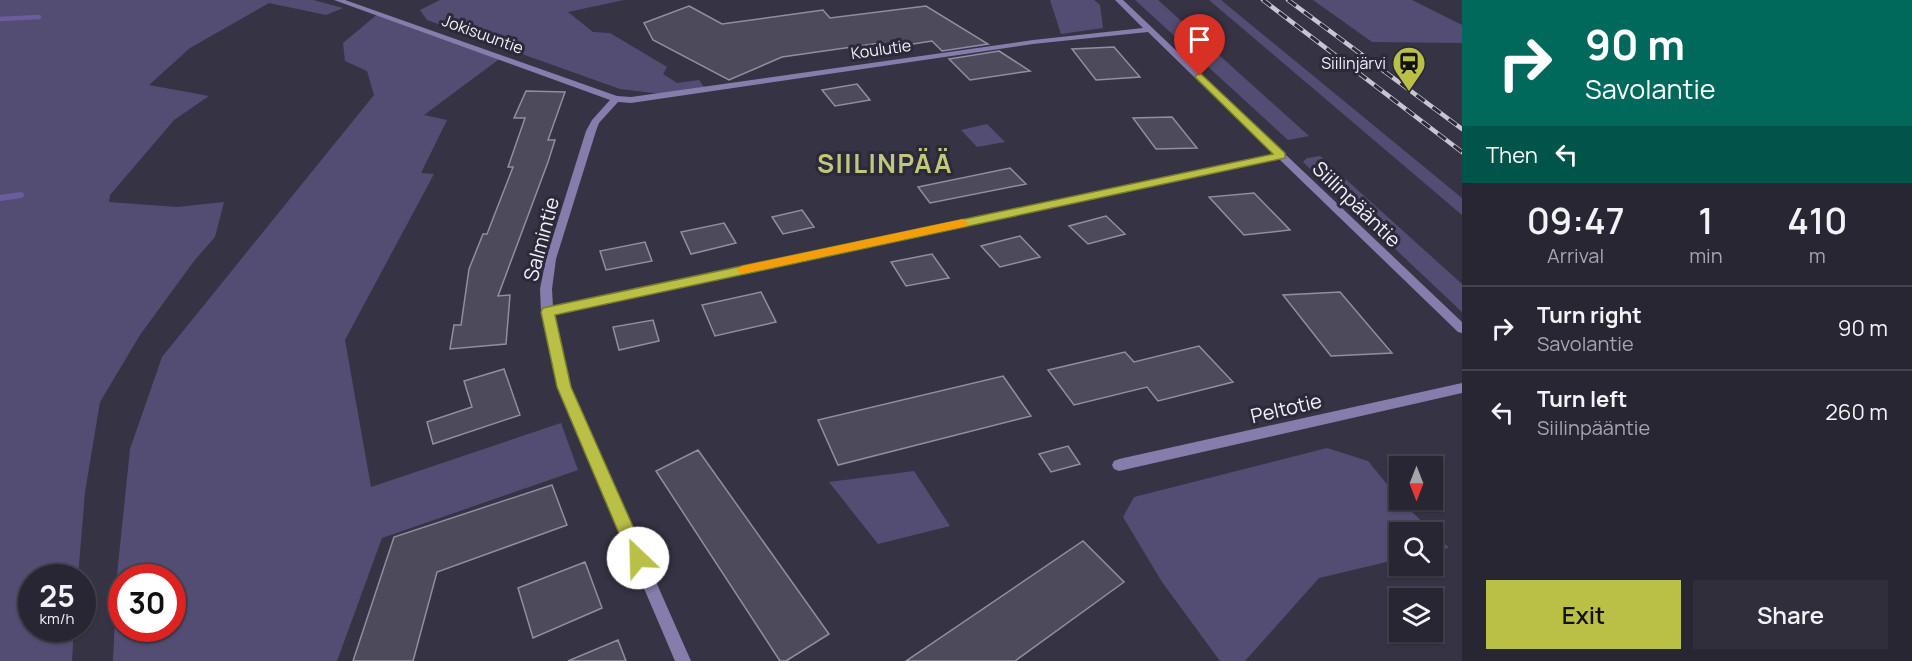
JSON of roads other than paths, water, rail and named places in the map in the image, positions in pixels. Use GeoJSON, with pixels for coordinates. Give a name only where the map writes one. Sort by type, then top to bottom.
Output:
{"type":"FeatureCollection","features":[{"type":"Feature","properties":{"kind":"street","name":"Jokisuuntie"},"geometry":{"type":"LineString","coordinates":[[338,0],[616,99]]}},
{"type":"Feature","properties":{"kind":"street","name":"Siilinpääntie"},"geometry":{"type":"LineString","coordinates":[[1119,0],[1151,28],[1462,329]]}},
{"type":"Feature","properties":{"kind":"street","name":"Koulutie"},"geometry":{"type":"LineString","coordinates":[[616,99],[651,99],[1033,42],[1151,28]]}},
{"type":"Feature","properties":{"kind":"street","name":"Salmintie"},"geometry":{"type":"LineString","coordinates":[[616,99],[595,122],[591,131],[551,259],[546,289],[547,312],[564,387],[683,661]]}},
{"type":"Feature","properties":{"kind":"street"},"geometry":{"type":"LineString","coordinates":[[547,312],[1281,156]]}},
{"type":"Feature","properties":{"kind":"street","name":"Peltotie"},"geometry":{"type":"LineString","coordinates":[[1119,465],[1462,388]]}},
{"type":"Feature","properties":{"kind":"waterway"},"geometry":{"type":"LineString","coordinates":[[0,19],[39,17]]}},
{"type":"Feature","properties":{"kind":"waterway"},"geometry":{"type":"LineString","coordinates":[[0,198],[21,195]]}},
{"type":"Feature","properties":{"kind":"railway"},"geometry":{"type":"LineString","coordinates":[[1263,0],[1462,152]]}},
{"type":"Feature","properties":{"kind":"railway"},"geometry":{"type":"LineString","coordinates":[[1288,0],[1462,129]]}},
{"type":"Feature","properties":{"kind":"place","name":"Siilinjärvi"},"geometry":{"type":"Point","coordinates":[1409,92]}},
{"type":"Feature","properties":{"kind":"district","name":"SIILINPÄÄ"},"geometry":{"type":"Point","coordinates":[885,163]}}]}
